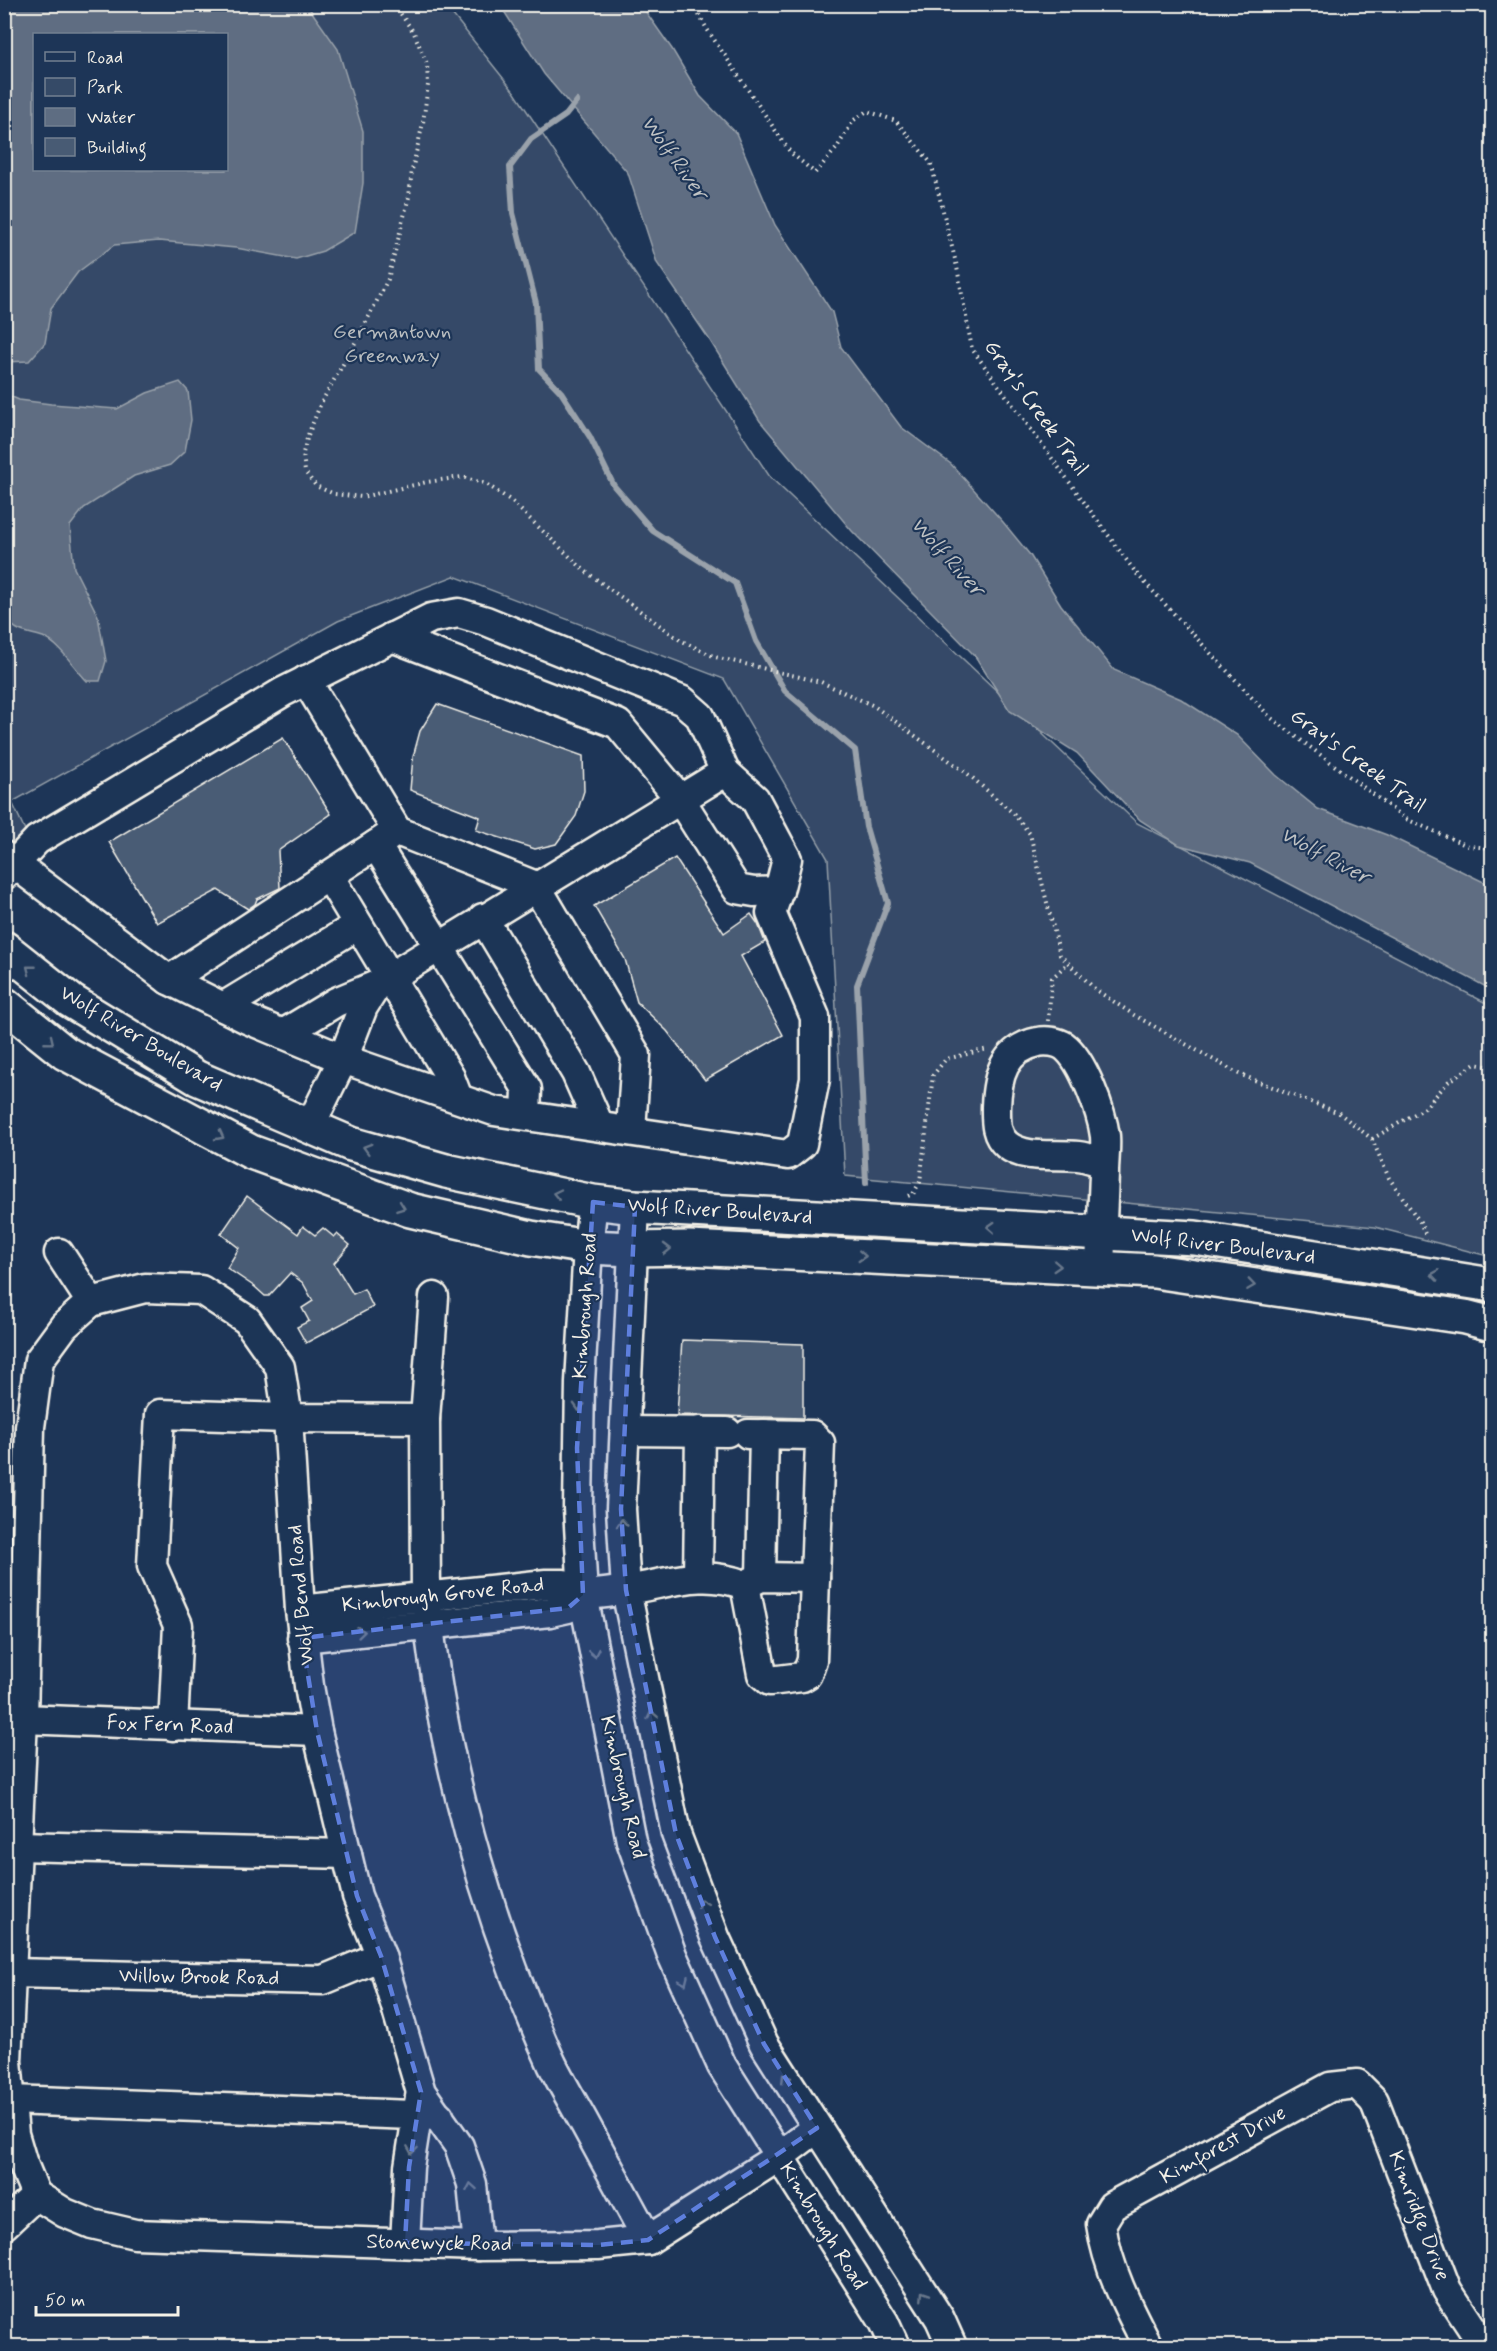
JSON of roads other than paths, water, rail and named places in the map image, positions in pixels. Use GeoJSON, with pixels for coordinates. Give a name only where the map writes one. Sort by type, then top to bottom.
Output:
{"type":"FeatureCollection","features":[{"type":"Feature","properties":{"kind":"main road","name":"Wolf River Boulevard"},"geometry":{"type":"LineString","coordinates":[[4,948],[71,1001],[197,1078],[351,1144],[446,1171],[593,1202],[635,1207],[1195,1238],[1492,1285]]}},
{"type":"Feature","properties":{"kind":"main road","name":"Wolf River Boulevard"},"geometry":{"type":"LineString","coordinates":[[4,1004],[65,1053],[251,1152],[410,1210],[531,1238],[588,1247],[689,1248],[1154,1270],[1465,1317],[1492,1324]]}},
{"type":"Feature","properties":{"kind":"street"},"geometry":{"type":"LineString","coordinates":[[459,613],[486,621],[683,701],[700,716],[725,772],[755,800],[787,860],[771,913],[816,1017],[816,1079],[802,1144],[788,1155],[495,1111],[343,1059],[222,1007],[169,980],[7,865],[37,840],[306,680],[432,618],[459,613]]}},
{"type":"Feature","properties":{"kind":"street"},"geometry":{"type":"LineString","coordinates":[[392,637],[618,724],[680,800],[737,889],[754,892],[779,891]]}},
{"type":"Feature","properties":{"kind":"street"},"geometry":{"type":"LineString","coordinates":[[306,680],[439,945],[527,1089],[526,1115]]}},
{"type":"Feature","properties":{"kind":"street"},"geometry":{"type":"LineString","coordinates":[[284,1034],[336,1002],[383,981],[725,772]]}},
{"type":"Feature","properties":{"kind":"street"},"geometry":{"type":"LineString","coordinates":[[169,980],[387,838]]}},
{"type":"Feature","properties":{"kind":"street"},"geometry":{"type":"LineString","coordinates":[[387,838],[536,886],[636,1055],[631,1130]]}},
{"type":"Feature","properties":{"kind":"street"},"geometry":{"type":"LineString","coordinates":[[329,876],[358,925],[383,981],[450,1077],[458,1098]]}},
{"type":"Feature","properties":{"kind":"street"},"geometry":{"type":"LineString","coordinates":[[483,918],[576,1073],[599,1125]]}},
{"type":"Feature","properties":{"kind":"street"},"geometry":{"type":"LineString","coordinates":[[222,1007],[358,925]]}},
{"type":"Feature","properties":{"kind":"street"},"geometry":{"type":"LineString","coordinates":[[310,1126],[343,1059],[363,1007],[383,981]]}},
{"type":"Feature","properties":{"kind":"street"},"geometry":{"type":"LineString","coordinates":[[1100,1268],[1101,1233],[1104,1163],[1105,1136],[1099,1108],[1088,1081],[1065,1047],[1057,1043],[1042,1041],[1024,1045],[1008,1059],[997,1083],[995,1125],[1002,1139],[1009,1147],[1026,1154],[1077,1156],[1104,1163]]}},
{"type":"Feature","properties":{"kind":"street","name":"Kimbrough Road"},"geometry":{"type":"LineString","coordinates":[[593,1202],[588,1247],[578,1448],[578,1508],[583,1595],[635,1852],[672,1955],[722,2066],[884,2322],[895,2346]]}},
{"type":"Feature","properties":{"kind":"street","name":"Kimbrough Road"},"geometry":{"type":"LineString","coordinates":[[635,1207],[621,1509],[626,1590],[676,1834],[715,1937],[764,2044],[940,2319],[952,2346]]}},
{"type":"Feature","properties":{"kind":"street"},"geometry":{"type":"LineString","coordinates":[[4,2225],[36,2195],[22,2161],[14,2133],[7,2061],[23,1719],[30,1427],[39,1360],[64,1326],[91,1302],[59,1253]]}},
{"type":"Feature","properties":{"kind":"street","name":"Wolf Bend Road"},"geometry":{"type":"LineString","coordinates":[[91,1302],[145,1288],[201,1290],[247,1320],[280,1367],[288,1418],[302,1638],[317,1731],[357,1896],[381,1956],[426,2108],[459,2146],[472,2184],[478,2246]]}},
{"type":"Feature","properties":{"kind":"street"},"geometry":{"type":"LineString","coordinates":[[434,1297],[425,1419],[426,1596],[449,1747],[480,1871],[517,1979],[553,2065],[648,2240]]}},
{"type":"Feature","properties":{"kind":"street"},"geometry":{"type":"LineString","coordinates":[[173,1726],[178,1625],[152,1566],[160,1414],[425,1419]]}},
{"type":"Feature","properties":{"kind":"street"},"geometry":{"type":"LineString","coordinates":[[625,1431],[735,1433],[812,1435],[820,1443],[812,1660],[807,1674],[802,1677],[770,1681],[762,1674],[735,1433]]}},
{"type":"Feature","properties":{"kind":"street"},"geometry":{"type":"LineString","coordinates":[[698,1577],[735,1433]]}},
{"type":"Feature","properties":{"kind":"street","name":"Kimbrough Grove Road"},"geometry":{"type":"LineString","coordinates":[[302,1638],[550,1612],[568,1608],[583,1595],[626,1590],[687,1577],[753,1581],[815,1578]]}},
{"type":"Feature","properties":{"kind":"street","name":"Kimbrough Grove Road"},"geometry":{"type":"LineString","coordinates":[[300,1610],[564,1584],[583,1595]]}},
{"type":"Feature","properties":{"kind":"street","name":"Fox Fern Road"},"geometry":{"type":"LineString","coordinates":[[23,1719],[317,1731]]}},
{"type":"Feature","properties":{"kind":"street"},"geometry":{"type":"LineString","coordinates":[[17,1846],[347,1854]]}},
{"type":"Feature","properties":{"kind":"street","name":"Willow Brook Road"},"geometry":{"type":"LineString","coordinates":[[11,1973],[323,1980],[381,1956]]}},
{"type":"Feature","properties":{"kind":"street","name":"Kimforest Drive"},"geometry":{"type":"LineString","coordinates":[[1148,2346],[1130,2311],[1104,2248],[1101,2224],[1112,2206],[1330,2087],[1357,2084]]}},
{"type":"Feature","properties":{"kind":"street","name":"Kimridge Drive"},"geometry":{"type":"LineString","coordinates":[[1357,2084],[1374,2101],[1447,2290],[1484,2346]]}},
{"type":"Feature","properties":{"kind":"street"},"geometry":{"type":"LineString","coordinates":[[10,2100],[426,2108]]}},
{"type":"Feature","properties":{"kind":"street","name":"Wolf Bend Road"},"geometry":{"type":"LineString","coordinates":[[405,2243],[409,2167],[426,2108]]}},
{"type":"Feature","properties":{"kind":"street","name":"Stonewyck Road"},"geometry":{"type":"LineString","coordinates":[[36,2195],[65,2213],[92,2224],[135,2234],[478,2246],[598,2245],[648,2240],[780,2156],[817,2128]]}},
{"type":"Feature","properties":{"kind":"water"},"geometry":{"type":"Polygon","coordinates":[[[4,5],[307,5],[338,49],[363,131],[363,183],[355,232],[323,251],[296,259],[236,248],[159,241],[114,245],[78,272],[51,308],[45,343],[29,361],[5,362],[4,5]]]}},
{"type":"Feature","properties":{"kind":"water","name":"Wolf River"},"geometry":{"type":"Polygon","coordinates":[[[500,5],[641,5],[672,49],[700,96],[736,133],[775,225],[832,312],[841,347],[901,427],[951,464],[1003,522],[1030,555],[1061,605],[1114,670],[1181,699],[1237,735],[1276,775],[1318,809],[1387,835],[1492,886],[1492,990],[1250,863],[1179,845],[1140,820],[1077,753],[1010,711],[975,656],[852,531],[760,421],[709,339],[657,263],[628,173],[544,74],[500,5]]]}},
{"type":"Feature","properties":{"kind":"water"},"geometry":{"type":"Polygon","coordinates":[[[180,382],[188,391],[191,420],[185,451],[170,465],[134,476],[84,508],[70,526],[74,568],[98,616],[106,661],[100,681],[87,681],[49,640],[16,628],[5,614],[5,394],[19,400],[117,409],[147,393],[180,382]]]}},
{"type":"Feature","properties":{"kind":"waterway"},"geometry":{"type":"LineString","coordinates":[[577,101],[566,115],[531,139],[510,167],[513,213],[536,303],[539,369],[561,392],[590,437],[614,486],[653,531],[735,583],[756,641],[785,691],[855,750],[866,827],[888,903],[857,985],[866,1183]]}},
{"type":"Feature","properties":{"kind":"park label","name":"Germantown Greenway"},"geometry":{"type":"Point","coordinates":[392,344]}}]}
